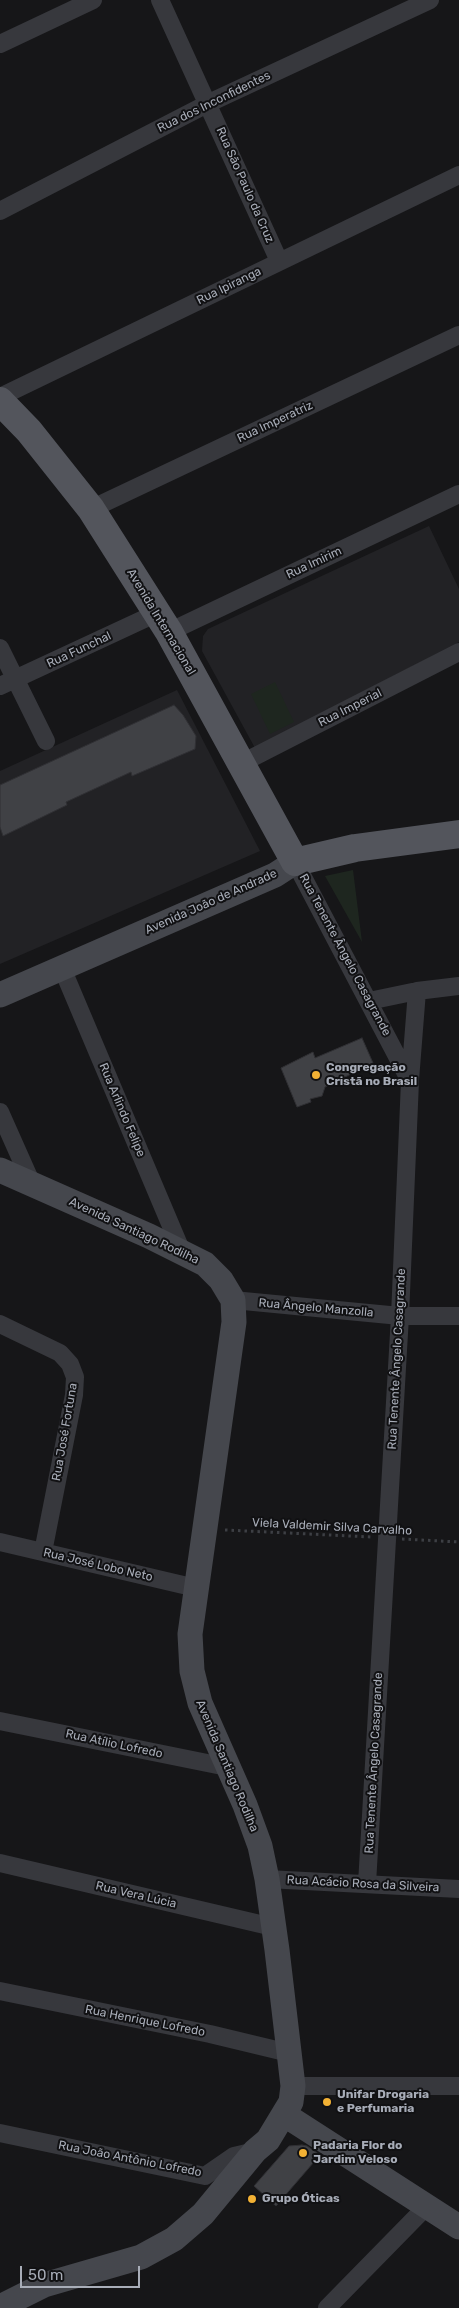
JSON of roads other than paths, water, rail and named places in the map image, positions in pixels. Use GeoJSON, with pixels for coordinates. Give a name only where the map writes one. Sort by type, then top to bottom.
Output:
{"type":"FeatureCollection","features":[{"type":"Feature","properties":{"kind":"main road","name":"Avenida Internacional"},"geometry":{"type":"LineString","coordinates":[[0,399],[29,431],[91,509],[163,623],[295,862]]}},
{"type":"Feature","properties":{"kind":"main road","name":"Avenida João de Andrade"},"geometry":{"type":"LineString","coordinates":[[0,995],[275,875],[295,862],[356,848],[459,834]]}},
{"type":"Feature","properties":{"kind":"main road","name":"Avenida Santiago Rodilha"},"geometry":{"type":"LineString","coordinates":[[0,1170],[205,1264],[221,1280],[233,1300],[234,1322],[190,1634],[192,1671],[200,1703],[246,1805],[260,1846],[267,1879],[293,2086],[291,2102],[285,2115],[268,2140],[255,2150],[203,2214],[174,2239],[141,2257],[44,2286],[0,2307]]}},
{"type":"Feature","properties":{"kind":"main road"},"geometry":{"type":"LineString","coordinates":[[285,2115],[459,2227]]}},
{"type":"Feature","properties":{"kind":"street"},"geometry":{"type":"LineString","coordinates":[[0,44],[93,0]]}},
{"type":"Feature","properties":{"kind":"street","name":"Rua São Paulo da Cruz"},"geometry":{"type":"LineString","coordinates":[[160,0],[209,103],[279,261]]}},
{"type":"Feature","properties":{"kind":"street","name":"Rua dos Inconfidentes"},"geometry":{"type":"LineString","coordinates":[[0,211],[209,103],[430,0]]}},
{"type":"Feature","properties":{"kind":"street","name":"Rua Ipiranga"},"geometry":{"type":"LineString","coordinates":[[0,399],[279,261],[459,175]]}},
{"type":"Feature","properties":{"kind":"street","name":"Rua Imperatriz"},"geometry":{"type":"LineString","coordinates":[[91,509],[459,335]]}},
{"type":"Feature","properties":{"kind":"street","name":"Rua Imirim"},"geometry":{"type":"LineString","coordinates":[[163,623],[459,494]]}},
{"type":"Feature","properties":{"kind":"street","name":"Rua Funchal"},"geometry":{"type":"LineString","coordinates":[[0,686],[16,678],[163,623]]}},
{"type":"Feature","properties":{"kind":"street"},"geometry":{"type":"LineString","coordinates":[[0,648],[46,740]]}},
{"type":"Feature","properties":{"kind":"street","name":"Rua Imperial"},"geometry":{"type":"LineString","coordinates":[[242,763],[459,652]]}},
{"type":"Feature","properties":{"kind":"street","name":"Rua Tenente Ângelo Casagrande"},"geometry":{"type":"LineString","coordinates":[[295,862],[410,1081],[400,1316],[367,1884]]}},
{"type":"Feature","properties":{"kind":"street","name":"Rua Arlindo Felipe"},"geometry":{"type":"LineString","coordinates":[[62,968],[182,1252]]}},
{"type":"Feature","properties":{"kind":"street"},"geometry":{"type":"LineString","coordinates":[[369,1001],[417,991],[459,986]]}},
{"type":"Feature","properties":{"kind":"street"},"geometry":{"type":"LineString","coordinates":[[410,1081],[417,991]]}},
{"type":"Feature","properties":{"kind":"street"},"geometry":{"type":"LineString","coordinates":[[0,1112],[32,1184]]}},
{"type":"Feature","properties":{"kind":"street","name":"Rua Ângelo Manzolla"},"geometry":{"type":"LineString","coordinates":[[233,1300],[400,1316],[459,1316]]}},
{"type":"Feature","properties":{"kind":"street","name":"Rua José Fortuna"},"geometry":{"type":"LineString","coordinates":[[0,1324],[60,1353],[70,1364],[75,1377],[74,1395],[43,1552]]}},
{"type":"Feature","properties":{"kind":"street","name":"Rua José Lobo Neto"},"geometry":{"type":"LineString","coordinates":[[0,1542],[196,1588]]}},
{"type":"Feature","properties":{"kind":"street","name":"Rua Atílio Lofredo"},"geometry":{"type":"LineString","coordinates":[[0,1721],[228,1767]]}},
{"type":"Feature","properties":{"kind":"street","name":"Rua Vera Lúcia"},"geometry":{"type":"LineString","coordinates":[[0,1863],[273,1927]]}},
{"type":"Feature","properties":{"kind":"street","name":"Rua Acácio Rosa da Silveira"},"geometry":{"type":"LineString","coordinates":[[267,1879],[459,1889]]}},
{"type":"Feature","properties":{"kind":"street","name":"Rua Henrique Lofredo"},"geometry":{"type":"LineString","coordinates":[[0,1991],[210,2034],[289,2053]]}},
{"type":"Feature","properties":{"kind":"street"},"geometry":{"type":"LineString","coordinates":[[293,2086],[459,2086]]}},
{"type":"Feature","properties":{"kind":"street","name":"Rua João Antônio Lofredo"},"geometry":{"type":"LineString","coordinates":[[0,2133],[205,2176],[234,2156],[255,2150]]}},
{"type":"Feature","properties":{"kind":"street"},"geometry":{"type":"LineString","coordinates":[[328,2308],[426,2207]]}},
{"type":"Feature","properties":{"kind":"place","name":"Congregação Cristã no Brasil"},"geometry":{"type":"Point","coordinates":[316,1075]}},
{"type":"Feature","properties":{"kind":"place","name":"Unifar Drogaria e Perfumaria"},"geometry":{"type":"Point","coordinates":[327,2102]}},
{"type":"Feature","properties":{"kind":"place","name":"Padaria Flor do Jardim Veloso"},"geometry":{"type":"Point","coordinates":[303,2153]}},
{"type":"Feature","properties":{"kind":"place","name":"Grupo Óticas"},"geometry":{"type":"Point","coordinates":[252,2199]}}]}
